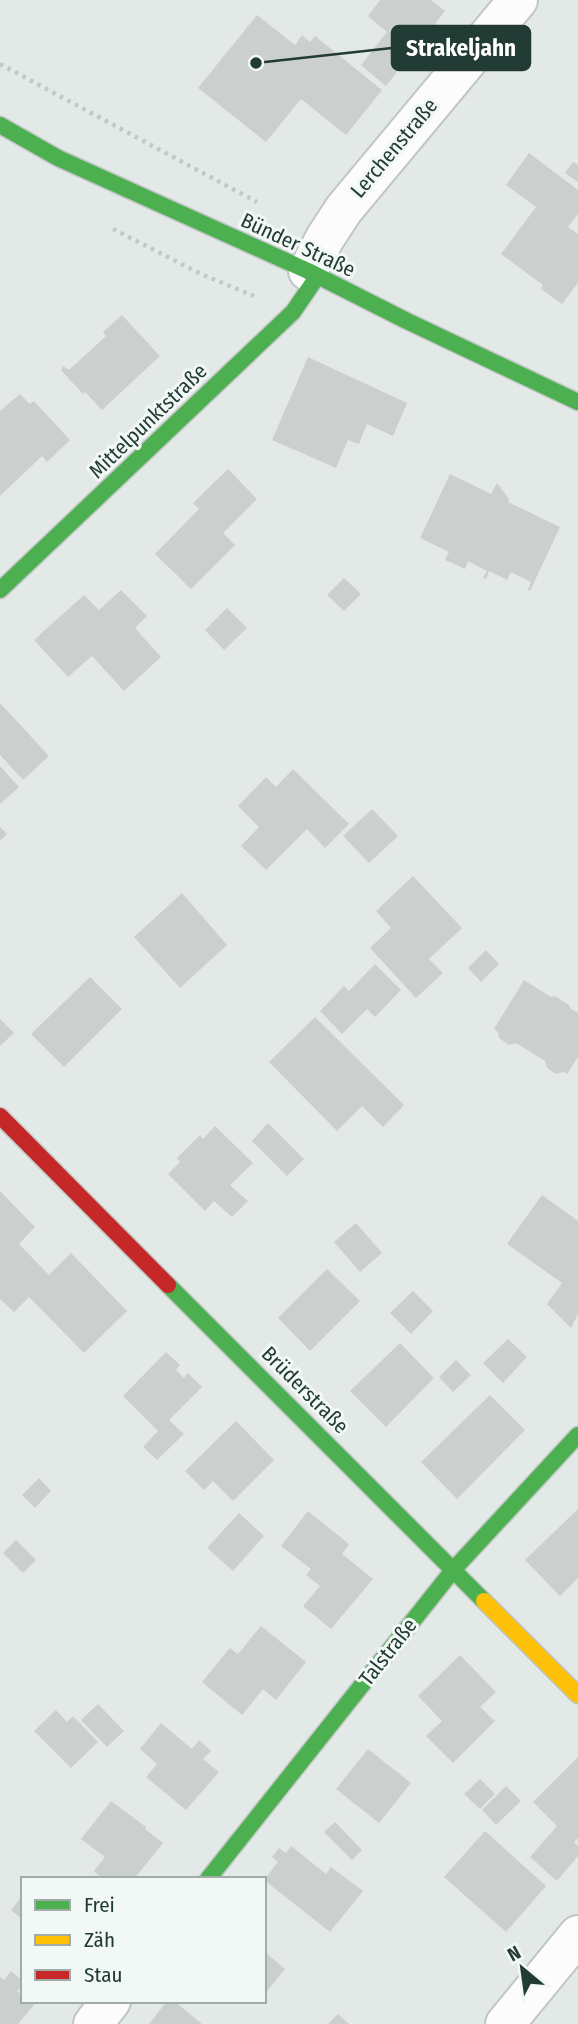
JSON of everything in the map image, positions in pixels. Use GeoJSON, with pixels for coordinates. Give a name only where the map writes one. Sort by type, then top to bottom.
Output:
{"type":"FeatureCollection","features":[{"type":"Feature","properties":{"kind":"street","name":"Lerchenstraße"},"geometry":{"type":"LineString","coordinates":[[313,274],[325,238],[344,209],[518,0]]}},
{"type":"Feature","properties":{"kind":"street","name":"Bünder Straße"},"geometry":{"type":"LineString","coordinates":[[0,125],[58,158],[313,274],[578,402]]}},
{"type":"Feature","properties":{"kind":"street","name":"Mittelpunktstraße"},"geometry":{"type":"LineString","coordinates":[[0,590],[293,312],[313,274]]}},
{"type":"Feature","properties":{"kind":"street","name":"Brüderstraße"},"geometry":{"type":"LineString","coordinates":[[0,1116],[578,1695]]}},
{"type":"Feature","properties":{"kind":"street","name":"Talstraße"},"geometry":{"type":"LineString","coordinates":[[210,1877],[454,1569],[578,1435]]}},
{"type":"Feature","properties":{"kind":"street"},"geometry":{"type":"LineString","coordinates":[[505,2024],[578,1934]]}},
{"type":"Feature","properties":{"kind":"street"},"geometry":{"type":"LineString","coordinates":[[93,2024],[109,2003]]}},
{"type":"Feature","properties":{"kind":"building"},"geometry":{"type":"Polygon","coordinates":[[[380,0],[431,0],[445,11],[386,86],[361,65],[387,32],[368,16],[380,0]]]}},
{"type":"Feature","properties":{"kind":"building"},"geometry":{"type":"Polygon","coordinates":[[[257,15],[295,45],[302,35],[310,42],[315,36],[382,90],[346,135],[301,99],[266,142],[198,88],[257,15]]]}},
{"type":"Feature","properties":{"kind":"building"},"geometry":{"type":"Polygon","coordinates":[[[529,153],[578,190],[578,214],[568,227],[578,234],[578,283],[562,304],[541,289],[543,285],[501,254],[536,207],[506,185],[529,153]]]}},
{"type":"Feature","properties":{"kind":"building"},"geometry":{"type":"Polygon","coordinates":[[[573,162],[578,165],[578,182],[565,173],[573,162]]]}},
{"type":"Feature","properties":{"kind":"building"},"geometry":{"type":"Polygon","coordinates":[[[122,315],[160,356],[102,410],[61,370],[63,366],[69,370],[106,336],[103,332],[122,315]]]}},
{"type":"Feature","properties":{"kind":"building"},"geometry":{"type":"Polygon","coordinates":[[[308,357],[407,403],[393,436],[367,424],[359,444],[348,440],[336,468],[272,440],[308,357]]]}},
{"type":"Feature","properties":{"kind":"building"},"geometry":{"type":"Polygon","coordinates":[[[20,394],[30,404],[34,401],[70,440],[47,462],[42,456],[0,496],[0,411],[20,394]]]}},
{"type":"Feature","properties":{"kind":"building"},"geometry":{"type":"Polygon","coordinates":[[[228,469],[257,499],[223,533],[235,545],[191,589],[155,554],[199,509],[193,503],[228,469]]]}},
{"type":"Feature","properties":{"kind":"building"},"geometry":{"type":"Polygon","coordinates":[[[450,474],[491,494],[497,483],[509,499],[508,502],[560,527],[530,591],[531,582],[511,572],[507,580],[489,571],[486,579],[483,578],[487,571],[468,561],[465,569],[445,560],[449,552],[420,538],[450,474]]]}},
{"type":"Feature","properties":{"kind":"building"},"geometry":{"type":"Polygon","coordinates":[[[344,578],[361,594],[344,611],[327,595],[344,578]]]}},
{"type":"Feature","properties":{"kind":"building"},"geometry":{"type":"Polygon","coordinates":[[[121,590],[147,616],[135,628],[161,657],[124,691],[92,656],[68,677],[34,640],[84,595],[99,610],[121,590]]]}},
{"type":"Feature","properties":{"kind":"building"},"geometry":{"type":"Polygon","coordinates":[[[227,608],[247,628],[224,650],[205,630],[227,608]]]}},
{"type":"Feature","properties":{"kind":"building"},"geometry":{"type":"Polygon","coordinates":[[[0,703],[49,756],[23,780],[0,755],[0,703]]]}},
{"type":"Feature","properties":{"kind":"building"},"geometry":{"type":"Polygon","coordinates":[[[0,766],[19,787],[0,804],[0,766]]]}},
{"type":"Feature","properties":{"kind":"building"},"geometry":{"type":"Polygon","coordinates":[[[293,769],[349,824],[325,848],[307,829],[266,870],[241,846],[259,827],[238,806],[266,777],[276,787],[293,769]]]}},
{"type":"Feature","properties":{"kind":"building"},"geometry":{"type":"Polygon","coordinates":[[[372,809],[398,836],[369,863],[343,836],[372,809]]]}},
{"type":"Feature","properties":{"kind":"building"},"geometry":{"type":"Polygon","coordinates":[[[0,827],[7,834],[0,841],[0,827]]]}},
{"type":"Feature","properties":{"kind":"building"},"geometry":{"type":"Polygon","coordinates":[[[413,876],[462,928],[429,959],[443,973],[416,998],[370,948],[391,928],[376,911],[413,876]]]}},
{"type":"Feature","properties":{"kind":"building"},"geometry":{"type":"Polygon","coordinates":[[[182,893],[227,945],[180,988],[134,937],[182,893]]]}},
{"type":"Feature","properties":{"kind":"building"},"geometry":{"type":"Polygon","coordinates":[[[486,950],[499,964],[481,982],[468,968],[486,950]]]}},
{"type":"Feature","properties":{"kind":"building"},"geometry":{"type":"Polygon","coordinates":[[[375,964],[401,990],[375,1017],[367,1009],[342,1034],[320,1011],[344,986],[349,991],[375,964]]]}},
{"type":"Feature","properties":{"kind":"building"},"geometry":{"type":"Polygon","coordinates":[[[90,977],[122,1009],[64,1067],[31,1034],[90,977]]]}},
{"type":"Feature","properties":{"kind":"building"},"geometry":{"type":"Polygon","coordinates":[[[524,980],[551,997],[555,996],[578,1013],[578,1057],[567,1074],[556,1074],[547,1068],[545,1061],[516,1043],[509,1045],[499,1038],[494,1029],[524,980]]]}},
{"type":"Feature","properties":{"kind":"building"},"geometry":{"type":"Polygon","coordinates":[[[315,1017],[404,1105],[383,1127],[362,1106],[337,1131],[269,1062],[315,1017]]]}},
{"type":"Feature","properties":{"kind":"building"},"geometry":{"type":"Polygon","coordinates":[[[0,1019],[14,1033],[0,1046],[0,1019]]]}},
{"type":"Feature","properties":{"kind":"building"},"geometry":{"type":"Polygon","coordinates":[[[268,1123],[304,1159],[287,1176],[252,1141],[268,1123]]]}},
{"type":"Feature","properties":{"kind":"building"},"geometry":{"type":"Polygon","coordinates":[[[215,1126],[253,1163],[230,1185],[248,1201],[232,1217],[214,1201],[205,1211],[168,1174],[180,1162],[177,1158],[200,1135],[203,1139],[215,1126]]]}},
{"type":"Feature","properties":{"kind":"building"},"geometry":{"type":"Polygon","coordinates":[[[0,1191],[35,1227],[19,1244],[49,1275],[71,1253],[127,1311],[84,1353],[29,1297],[14,1312],[0,1299],[0,1191]]]}},
{"type":"Feature","properties":{"kind":"building"},"geometry":{"type":"Polygon","coordinates":[[[542,1195],[578,1221],[578,1314],[571,1328],[547,1304],[562,1283],[507,1244],[542,1195]]]}},
{"type":"Feature","properties":{"kind":"building"},"geometry":{"type":"Polygon","coordinates":[[[356,1223],[382,1253],[360,1272],[334,1242],[356,1223]]]}},
{"type":"Feature","properties":{"kind":"building"},"geometry":{"type":"Polygon","coordinates":[[[327,1269],[360,1301],[310,1351],[278,1318],[327,1269]]]}},
{"type":"Feature","properties":{"kind":"building"},"geometry":{"type":"Polygon","coordinates":[[[413,1291],[433,1311],[411,1334],[390,1313],[413,1291]]]}},
{"type":"Feature","properties":{"kind":"building"},"geometry":{"type":"Polygon","coordinates":[[[508,1339],[527,1357],[503,1383],[483,1363],[508,1339]]]}},
{"type":"Feature","properties":{"kind":"building"},"geometry":{"type":"Polygon","coordinates":[[[400,1343],[434,1378],[386,1427],[350,1391],[400,1343]]]}},
{"type":"Feature","properties":{"kind":"building"},"geometry":{"type":"Polygon","coordinates":[[[166,1352],[180,1365],[176,1370],[184,1378],[188,1373],[202,1387],[169,1420],[184,1434],[157,1460],[143,1447],[158,1431],[123,1396],[166,1352]]]}},
{"type":"Feature","properties":{"kind":"building"},"geometry":{"type":"Polygon","coordinates":[[[456,1360],[471,1375],[453,1392],[439,1377],[456,1360]]]}},
{"type":"Feature","properties":{"kind":"building"},"geometry":{"type":"Polygon","coordinates":[[[490,1395],[525,1430],[457,1499],[421,1462],[490,1395]]]}},
{"type":"Feature","properties":{"kind":"building"},"geometry":{"type":"Polygon","coordinates":[[[236,1421],[274,1460],[233,1501],[213,1481],[204,1490],[185,1471],[236,1421]]]}},
{"type":"Feature","properties":{"kind":"building"},"geometry":{"type":"Polygon","coordinates":[[[39,1478],[51,1491],[35,1508],[22,1495],[39,1478]]]}},
{"type":"Feature","properties":{"kind":"building"},"geometry":{"type":"Polygon","coordinates":[[[578,1509],[578,1578],[560,1596],[525,1560],[578,1509]]]}},
{"type":"Feature","properties":{"kind":"building"},"geometry":{"type":"Polygon","coordinates":[[[308,1511],[349,1544],[342,1554],[373,1579],[331,1629],[303,1606],[320,1586],[306,1575],[311,1569],[281,1546],[308,1511]]]}},
{"type":"Feature","properties":{"kind":"building"},"geometry":{"type":"Polygon","coordinates":[[[239,1513],[264,1536],[233,1571],[207,1548],[239,1513]]]}},
{"type":"Feature","properties":{"kind":"building"},"geometry":{"type":"Polygon","coordinates":[[[16,1540],[36,1560],[23,1573],[3,1553],[16,1540]]]}},
{"type":"Feature","properties":{"kind":"building"},"geometry":{"type":"Polygon","coordinates":[[[261,1626],[306,1662],[276,1700],[263,1689],[242,1715],[202,1682],[230,1648],[238,1654],[261,1626]]]}},
{"type":"Feature","properties":{"kind":"building"},"geometry":{"type":"Polygon","coordinates":[[[460,1655],[496,1692],[480,1707],[495,1721],[453,1763],[426,1736],[442,1721],[418,1696],[460,1655]]]}},
{"type":"Feature","properties":{"kind":"building"},"geometry":{"type":"Polygon","coordinates":[[[98,1704],[124,1731],[107,1747],[81,1720],[98,1704]]]}},
{"type":"Feature","properties":{"kind":"building"},"geometry":{"type":"Polygon","coordinates":[[[56,1710],[67,1722],[73,1716],[98,1742],[71,1768],[34,1731],[56,1710]]]}},
{"type":"Feature","properties":{"kind":"building"},"geometry":{"type":"Polygon","coordinates":[[[161,1723],[192,1749],[199,1740],[211,1751],[203,1759],[219,1772],[186,1810],[146,1777],[157,1764],[140,1749],[161,1723]]]}},
{"type":"Feature","properties":{"kind":"building"},"geometry":{"type":"Polygon","coordinates":[[[368,1749],[411,1783],[379,1823],[336,1789],[368,1749]]]}},
{"type":"Feature","properties":{"kind":"building"},"geometry":{"type":"Polygon","coordinates":[[[578,1757],[578,1838],[574,1842],[578,1846],[578,1856],[557,1881],[530,1857],[557,1826],[533,1802],[578,1757]]]}},
{"type":"Feature","properties":{"kind":"building"},"geometry":{"type":"Polygon","coordinates":[[[480,1779],[495,1794],[480,1809],[464,1794],[480,1779]]]}},
{"type":"Feature","properties":{"kind":"building"},"geometry":{"type":"Polygon","coordinates":[[[506,1786],[521,1801],[496,1825],[482,1810],[506,1786]]]}},
{"type":"Feature","properties":{"kind":"building"},"geometry":{"type":"Polygon","coordinates":[[[111,1801],[163,1843],[136,1877],[101,1877],[94,1871],[105,1857],[81,1839],[111,1801]]]}},
{"type":"Feature","properties":{"kind":"building"},"geometry":{"type":"Polygon","coordinates":[[[335,1822],[362,1850],[352,1860],[324,1832],[335,1822]]]}},
{"type":"Feature","properties":{"kind":"building"},"geometry":{"type":"Polygon","coordinates":[[[485,1831],[546,1886],[506,1932],[444,1877],[485,1831]]]}},
{"type":"Feature","properties":{"kind":"building"},"geometry":{"type":"Polygon","coordinates":[[[291,1846],[326,1874],[331,1867],[363,1891],[330,1932],[266,1882],[266,1877],[278,1862],[272,1857],[279,1848],[286,1853],[291,1846]]]}},
{"type":"Feature","properties":{"kind":"building"},"geometry":{"type":"Polygon","coordinates":[[[21,1898],[21,1918],[11,1910],[21,1898]]]}},
{"type":"Feature","properties":{"kind":"building"},"geometry":{"type":"Polygon","coordinates":[[[266,1953],[285,1969],[266,1993],[266,1953]]]}},
{"type":"Feature","properties":{"kind":"building"},"geometry":{"type":"Polygon","coordinates":[[[11,1971],[21,1979],[21,1986],[17,1991],[21,1994],[21,2003],[34,2005],[18,2024],[0,2024],[0,1977],[4,1980],[11,1971]]]}},
{"type":"Feature","properties":{"kind":"building"},"geometry":{"type":"Polygon","coordinates":[[[165,2003],[176,2003],[202,2024],[149,2024],[165,2003]]]}},
{"type":"Feature","properties":{"kind":"building"},"geometry":{"type":"Polygon","coordinates":[[[338,2014],[349,2024],[328,2024],[338,2014]]]}},
{"type":"Feature","properties":{"kind":"traffic: fast"},"geometry":{"type":"LineString","coordinates":[[0,125],[58,158],[308,271],[578,402]]}},
{"type":"Feature","properties":{"kind":"traffic: fast"},"geometry":{"type":"LineString","coordinates":[[0,590],[293,312],[317,277]]}},
{"type":"Feature","properties":{"kind":"traffic: fast"},"geometry":{"type":"LineString","coordinates":[[168,1285],[484,1601]]}},
{"type":"Feature","properties":{"kind":"traffic: fast"},"geometry":{"type":"LineString","coordinates":[[210,1877],[454,1569],[578,1435]]}},
{"type":"Feature","properties":{"kind":"traffic: slow"},"geometry":{"type":"LineString","coordinates":[[484,1601],[578,1695]]}},
{"type":"Feature","properties":{"kind":"traffic: jam"},"geometry":{"type":"LineString","coordinates":[[0,1116],[168,1285]]}},
{"type":"Feature","properties":{"kind":"place","name":"Strakeljahn"},"geometry":{"type":"Point","coordinates":[256,63]}}]}
